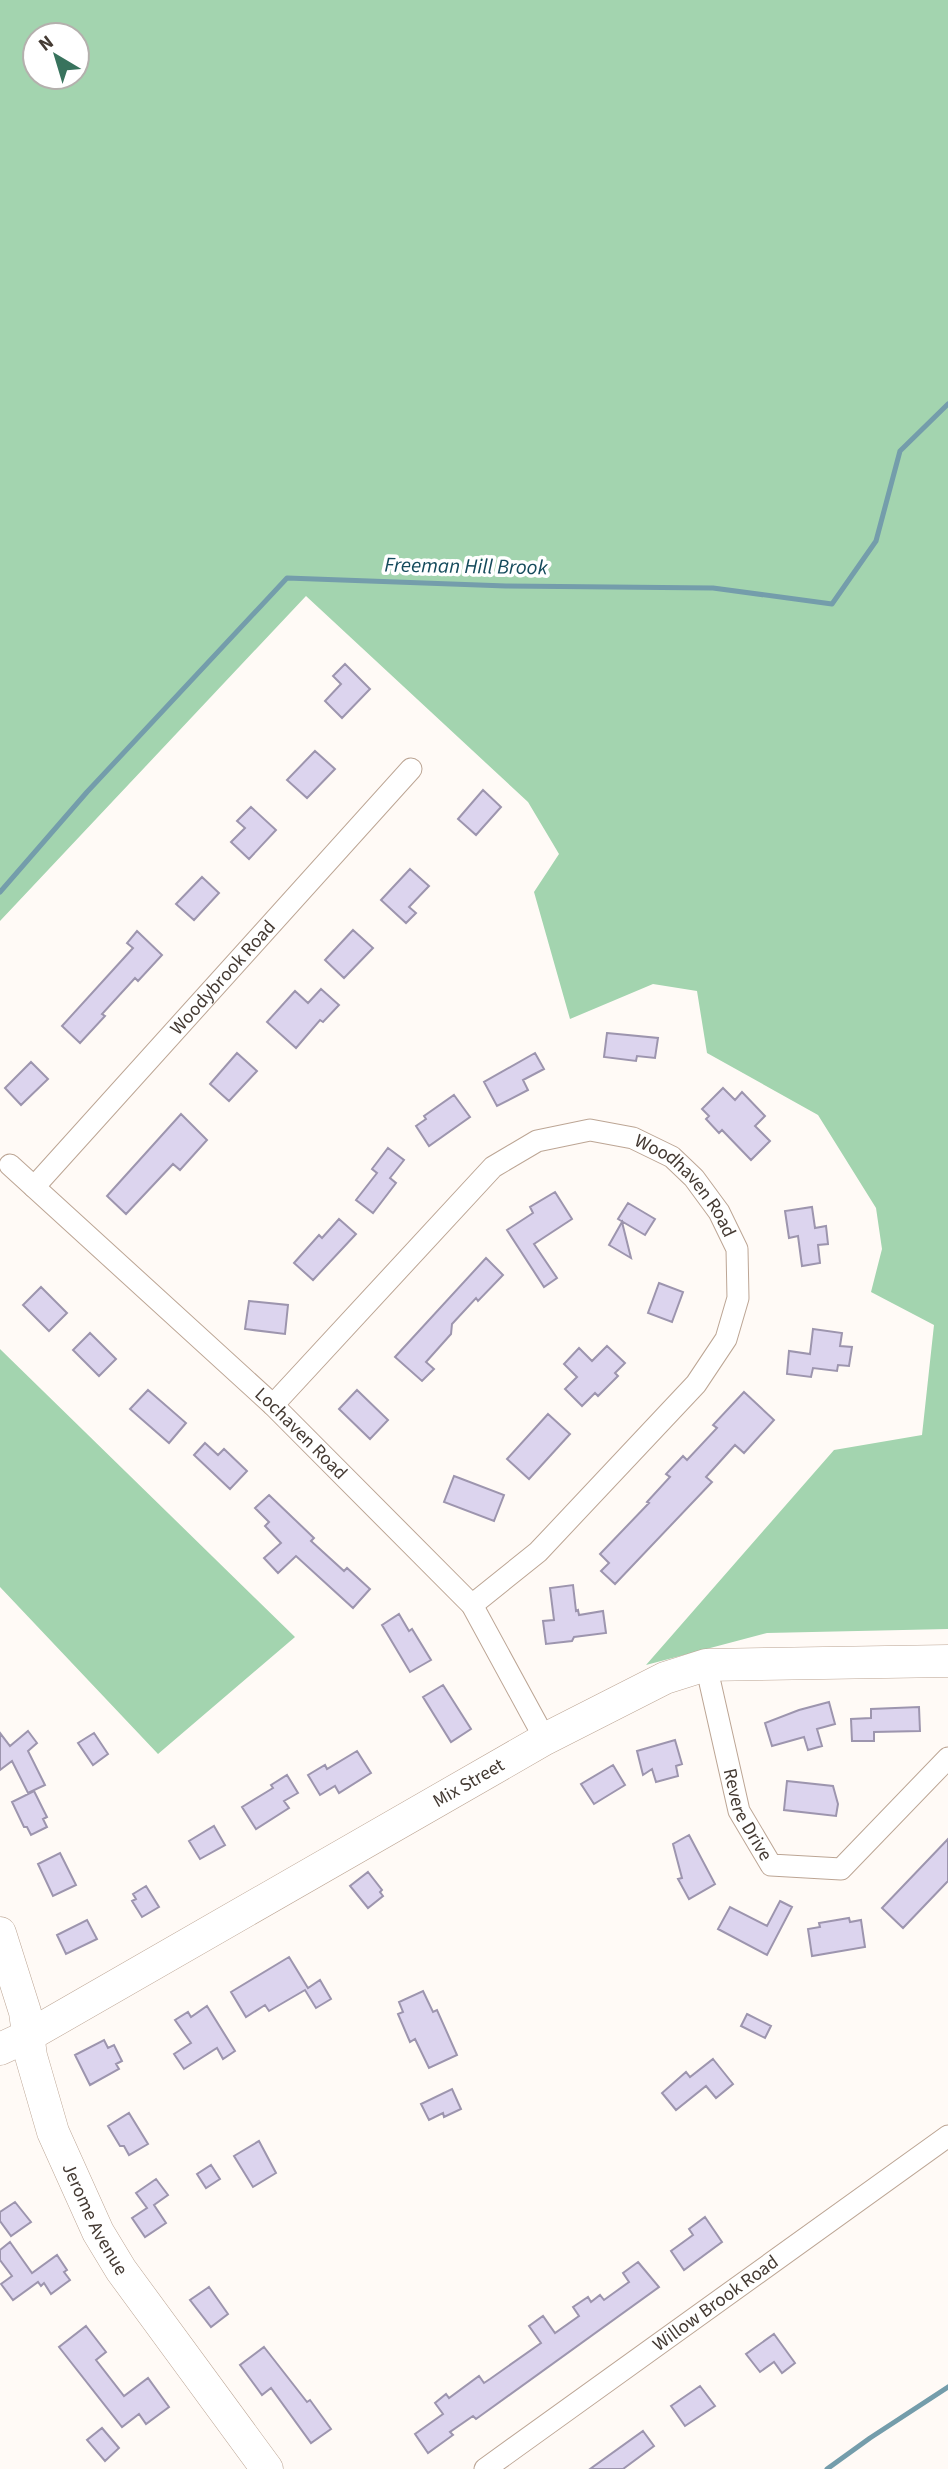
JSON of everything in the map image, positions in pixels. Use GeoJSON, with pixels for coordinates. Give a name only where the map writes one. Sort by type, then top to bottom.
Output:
{"type":"FeatureCollection","features":[{"type":"Feature","properties":{"kind":"main road","name":"Mix Street"},"geometry":{"type":"LineString","coordinates":[[0,2049],[28,2036],[545,1739],[665,1678],[706,1665],[948,1661]]}},
{"type":"Feature","properties":{"kind":"main road","name":"Jerome Avenue"},"geometry":{"type":"LineString","coordinates":[[0,1933],[25,2012],[28,2036],[53,2132],[98,2232],[121,2270],[267,2469]]}},
{"type":"Feature","properties":{"kind":"street","name":"Woodybrook Road"},"geometry":{"type":"LineString","coordinates":[[34,1187],[411,769]]}},
{"type":"Feature","properties":{"kind":"street","name":"Woodhaven Road"},"geometry":{"type":"LineString","coordinates":[[273,1405],[493,1167],[537,1141],[590,1130],[633,1138],[672,1157],[694,1178],[719,1212],[737,1249],[738,1298],[726,1339],[696,1384],[538,1552],[472,1605]]}},
{"type":"Feature","properties":{"kind":"street","name":"Lochaven Road"},"geometry":{"type":"LineString","coordinates":[[10,1165],[273,1405],[472,1605],[545,1739]]}},
{"type":"Feature","properties":{"kind":"street","name":"Revere Drive"},"geometry":{"type":"LineString","coordinates":[[706,1665],[739,1811],[771,1865],[841,1869],[948,1758]]}},
{"type":"Feature","properties":{"kind":"street","name":"Willow Brook Road"},"geometry":{"type":"LineString","coordinates":[[485,2469],[947,2138]]}},
{"type":"Feature","properties":{"kind":"green space"},"geometry":{"type":"Polygon","coordinates":[[[0,0],[948,0],[948,1629],[767,1633],[646,1665],[834,1450],[922,1435],[934,1325],[871,1292],[882,1249],[876,1208],[818,1115],[707,1053],[697,991],[653,984],[570,1019],[534,892],[559,854],[528,802],[306,596],[0,921],[0,0]]]}},
{"type":"Feature","properties":{"kind":"green space"},"geometry":{"type":"Polygon","coordinates":[[[0,1349],[295,1637],[158,1754],[0,1587],[0,1349]]]}},
{"type":"Feature","properties":{"kind":"building"},"geometry":{"type":"Polygon","coordinates":[[[345,664],[370,689],[342,718],[325,701],[341,684],[333,676],[345,664]]]}},
{"type":"Feature","properties":{"kind":"building"},"geometry":{"type":"Polygon","coordinates":[[[315,751],[335,769],[307,798],[287,780],[315,751]]]}},
{"type":"Feature","properties":{"kind":"building"},"geometry":{"type":"Polygon","coordinates":[[[483,790],[501,807],[476,835],[458,819],[483,790]]]}},
{"type":"Feature","properties":{"kind":"building"},"geometry":{"type":"Polygon","coordinates":[[[251,807],[276,830],[249,859],[231,842],[245,828],[237,821],[251,807]]]}},
{"type":"Feature","properties":{"kind":"building"},"geometry":{"type":"Polygon","coordinates":[[[410,869],[429,886],[409,907],[416,913],[406,923],[381,900],[410,869]]]}},
{"type":"Feature","properties":{"kind":"building"},"geometry":{"type":"Polygon","coordinates":[[[202,877],[219,893],[194,920],[176,904],[202,877]]]}},
{"type":"Feature","properties":{"kind":"building"},"geometry":{"type":"Polygon","coordinates":[[[353,930],[373,948],[344,978],[325,960],[353,930]]]}},
{"type":"Feature","properties":{"kind":"building"},"geometry":{"type":"Polygon","coordinates":[[[137,931],[162,955],[138,981],[135,978],[80,1043],[62,1026],[133,948],[127,943],[137,931]]]}},
{"type":"Feature","properties":{"kind":"building"},"geometry":{"type":"Polygon","coordinates":[[[321,989],[339,1005],[323,1022],[320,1020],[296,1048],[267,1022],[295,991],[308,1003],[321,989]]]}},
{"type":"Feature","properties":{"kind":"building"},"geometry":{"type":"Polygon","coordinates":[[[607,1033],[658,1038],[655,1058],[637,1056],[636,1061],[604,1057],[607,1033]]]}},
{"type":"Feature","properties":{"kind":"building"},"geometry":{"type":"Polygon","coordinates":[[[237,1053],[257,1071],[229,1101],[210,1084],[237,1053]]]}},
{"type":"Feature","properties":{"kind":"building"},"geometry":{"type":"Polygon","coordinates":[[[535,1053],[544,1069],[523,1080],[528,1090],[497,1106],[484,1082],[535,1053]]]}},
{"type":"Feature","properties":{"kind":"building"},"geometry":{"type":"Polygon","coordinates":[[[31,1062],[48,1079],[21,1105],[5,1088],[31,1062]]]}},
{"type":"Feature","properties":{"kind":"building"},"geometry":{"type":"Polygon","coordinates":[[[723,1088],[735,1100],[742,1092],[765,1116],[755,1126],[770,1141],[751,1160],[722,1130],[719,1133],[706,1119],[709,1116],[702,1109],[723,1088]]]}},
{"type":"Feature","properties":{"kind":"building"},"geometry":{"type":"Polygon","coordinates":[[[454,1095],[470,1117],[429,1146],[416,1126],[426,1119],[424,1116],[454,1095]]]}},
{"type":"Feature","properties":{"kind":"building"},"geometry":{"type":"Polygon","coordinates":[[[181,1114],[207,1140],[180,1170],[173,1164],[126,1214],[107,1196],[181,1114]]]}},
{"type":"Feature","properties":{"kind":"building"},"geometry":{"type":"Polygon","coordinates":[[[388,1148],[404,1160],[390,1178],[396,1183],[373,1213],[356,1200],[377,1173],[372,1169],[388,1148]]]}},
{"type":"Feature","properties":{"kind":"building"},"geometry":{"type":"Polygon","coordinates":[[[555,1192],[572,1219],[534,1244],[557,1278],[544,1287],[507,1230],[533,1213],[530,1207],[555,1192]]]}},
{"type":"Feature","properties":{"kind":"building"},"geometry":{"type":"Polygon","coordinates":[[[628,1203],[655,1219],[645,1235],[618,1219],[628,1203]]]}},
{"type":"Feature","properties":{"kind":"building"},"geometry":{"type":"Polygon","coordinates":[[[812,1207],[815,1228],[826,1226],[828,1244],[818,1245],[820,1263],[802,1266],[798,1236],[789,1238],[785,1211],[812,1207]]]}},
{"type":"Feature","properties":{"kind":"building"},"geometry":{"type":"Polygon","coordinates":[[[339,1219],[356,1234],[313,1280],[294,1263],[319,1235],[322,1238],[339,1219]]]}},
{"type":"Feature","properties":{"kind":"building"},"geometry":{"type":"Polygon","coordinates":[[[622,1222],[631,1258],[609,1245],[622,1222]]]}},
{"type":"Feature","properties":{"kind":"building"},"geometry":{"type":"Polygon","coordinates":[[[486,1258],[503,1275],[478,1301],[476,1298],[452,1324],[451,1334],[426,1362],[434,1369],[422,1381],[395,1357],[486,1258]]]}},
{"type":"Feature","properties":{"kind":"building"},"geometry":{"type":"Polygon","coordinates":[[[659,1283],[683,1292],[672,1322],[648,1313],[659,1283]]]}},
{"type":"Feature","properties":{"kind":"building"},"geometry":{"type":"Polygon","coordinates":[[[41,1287],[67,1313],[49,1331],[23,1305],[41,1287]]]}},
{"type":"Feature","properties":{"kind":"building"},"geometry":{"type":"Polygon","coordinates":[[[249,1301],[288,1305],[285,1334],[245,1329],[249,1301]]]}},
{"type":"Feature","properties":{"kind":"building"},"geometry":{"type":"Polygon","coordinates":[[[813,1329],[842,1333],[840,1346],[852,1347],[849,1366],[838,1365],[837,1371],[813,1368],[811,1377],[787,1374],[789,1351],[810,1354],[813,1329]]]}},
{"type":"Feature","properties":{"kind":"building"},"geometry":{"type":"Polygon","coordinates":[[[90,1333],[116,1359],[99,1376],[73,1350],[90,1333]]]}},
{"type":"Feature","properties":{"kind":"building"},"geometry":{"type":"Polygon","coordinates":[[[607,1346],[625,1363],[615,1373],[618,1376],[598,1396],[595,1393],[582,1406],[565,1389],[577,1377],[564,1364],[579,1348],[592,1361],[607,1346]]]}},
{"type":"Feature","properties":{"kind":"building"},"geometry":{"type":"Polygon","coordinates":[[[148,1390],[186,1423],[169,1443],[130,1409],[148,1390]]]}},
{"type":"Feature","properties":{"kind":"building"},"geometry":{"type":"Polygon","coordinates":[[[357,1390],[388,1420],[370,1439],[339,1409],[357,1390]]]}},
{"type":"Feature","properties":{"kind":"building"},"geometry":{"type":"Polygon","coordinates":[[[744,1392],[774,1420],[744,1453],[735,1445],[706,1477],[712,1482],[615,1584],[601,1571],[609,1563],[600,1554],[649,1503],[647,1502],[670,1477],[666,1474],[683,1456],[687,1460],[717,1428],[713,1425],[744,1392]]]}},
{"type":"Feature","properties":{"kind":"building"},"geometry":{"type":"Polygon","coordinates":[[[548,1414],[570,1434],[529,1479],[507,1459],[548,1414]]]}},
{"type":"Feature","properties":{"kind":"building"},"geometry":{"type":"Polygon","coordinates":[[[205,1443],[218,1455],[224,1449],[247,1471],[230,1489],[194,1455],[205,1443]]]}},
{"type":"Feature","properties":{"kind":"building"},"geometry":{"type":"Polygon","coordinates":[[[454,1476],[504,1495],[494,1521],[444,1502],[454,1476]]]}},
{"type":"Feature","properties":{"kind":"building"},"geometry":{"type":"Polygon","coordinates":[[[269,1495],[314,1538],[311,1541],[344,1571],[347,1568],[370,1589],[353,1608],[296,1556],[278,1573],[264,1558],[281,1543],[265,1526],[269,1522],[255,1508],[269,1495]]]}},
{"type":"Feature","properties":{"kind":"building"},"geometry":{"type":"Polygon","coordinates":[[[573,1585],[576,1611],[578,1610],[579,1615],[603,1611],[606,1633],[546,1644],[543,1621],[554,1620],[550,1588],[573,1585]]]}},
{"type":"Feature","properties":{"kind":"building"},"geometry":{"type":"Polygon","coordinates":[[[399,1614],[409,1631],[412,1629],[431,1660],[410,1672],[382,1625],[399,1614]]]}},
{"type":"Feature","properties":{"kind":"building"},"geometry":{"type":"Polygon","coordinates":[[[443,1685],[471,1729],[451,1742],[423,1697],[443,1685]]]}},
{"type":"Feature","properties":{"kind":"building"},"geometry":{"type":"Polygon","coordinates":[[[829,1702],[835,1724],[817,1729],[822,1746],[808,1750],[804,1737],[772,1746],[765,1723],[829,1702]]]}},
{"type":"Feature","properties":{"kind":"building"},"geometry":{"type":"Polygon","coordinates":[[[919,1707],[920,1731],[874,1732],[874,1741],[852,1741],[851,1719],[871,1718],[871,1709],[919,1707]]]}},
{"type":"Feature","properties":{"kind":"building"},"geometry":{"type":"Polygon","coordinates":[[[28,1731],[37,1743],[28,1751],[45,1785],[28,1793],[12,1761],[0,1770],[0,1733],[10,1746],[28,1731]]]}},
{"type":"Feature","properties":{"kind":"building"},"geometry":{"type":"Polygon","coordinates":[[[94,1733],[108,1754],[93,1765],[78,1743],[94,1733]]]}},
{"type":"Feature","properties":{"kind":"building"},"geometry":{"type":"Polygon","coordinates":[[[675,1740],[682,1764],[676,1766],[678,1776],[656,1782],[652,1769],[643,1775],[637,1751],[675,1740]]]}},
{"type":"Feature","properties":{"kind":"building"},"geometry":{"type":"Polygon","coordinates":[[[357,1751],[371,1773],[339,1793],[335,1786],[320,1795],[308,1775],[325,1765],[327,1769],[357,1751]]]}},
{"type":"Feature","properties":{"kind":"building"},"geometry":{"type":"Polygon","coordinates":[[[613,1765],[625,1785],[594,1804],[581,1784],[613,1765]]]}},
{"type":"Feature","properties":{"kind":"building"},"geometry":{"type":"Polygon","coordinates":[[[287,1775],[298,1793],[284,1801],[289,1808],[256,1829],[242,1807],[273,1788],[271,1785],[287,1775]]]}},
{"type":"Feature","properties":{"kind":"building"},"geometry":{"type":"Polygon","coordinates":[[[787,1781],[833,1786],[838,1804],[836,1816],[784,1810],[787,1781]]]}},
{"type":"Feature","properties":{"kind":"building"},"geometry":{"type":"Polygon","coordinates":[[[34,1791],[47,1817],[43,1819],[47,1827],[31,1835],[12,1802],[34,1791]]]}},
{"type":"Feature","properties":{"kind":"building"},"geometry":{"type":"Polygon","coordinates":[[[214,1826],[225,1845],[200,1859],[189,1841],[214,1826]]]}},
{"type":"Feature","properties":{"kind":"building"},"geometry":{"type":"Polygon","coordinates":[[[689,1835],[715,1884],[689,1899],[678,1879],[682,1878],[673,1844],[689,1835]]]}},
{"type":"Feature","properties":{"kind":"building"},"geometry":{"type":"Polygon","coordinates":[[[948,1839],[948,1881],[903,1928],[882,1908],[948,1839]]]}},
{"type":"Feature","properties":{"kind":"building"},"geometry":{"type":"Polygon","coordinates":[[[60,1853],[76,1885],[53,1896],[38,1864],[60,1853]]]}},
{"type":"Feature","properties":{"kind":"building"},"geometry":{"type":"Polygon","coordinates":[[[368,1872],[382,1890],[380,1892],[383,1896],[368,1908],[350,1886],[368,1872]]]}},
{"type":"Feature","properties":{"kind":"building"},"geometry":{"type":"Polygon","coordinates":[[[146,1886],[159,1907],[142,1917],[132,1901],[136,1899],[133,1894],[146,1886]]]}},
{"type":"Feature","properties":{"kind":"building"},"geometry":{"type":"Polygon","coordinates":[[[780,1901],[792,1907],[767,1955],[718,1929],[730,1907],[767,1926],[780,1901]]]}},
{"type":"Feature","properties":{"kind":"building"},"geometry":{"type":"Polygon","coordinates":[[[849,1918],[850,1922],[861,1920],[865,1947],[812,1956],[808,1929],[820,1927],[819,1923],[849,1918]]]}},
{"type":"Feature","properties":{"kind":"building"},"geometry":{"type":"Polygon","coordinates":[[[87,1920],[97,1939],[66,1954],[57,1935],[87,1920]]]}},
{"type":"Feature","properties":{"kind":"building"},"geometry":{"type":"Polygon","coordinates":[[[289,1957],[308,1988],[320,1980],[331,1999],[316,2008],[305,1990],[269,2011],[265,2005],[246,2017],[231,1992],[289,1957]]]}},
{"type":"Feature","properties":{"kind":"building"},"geometry":{"type":"Polygon","coordinates":[[[423,1991],[433,2012],[437,2010],[457,2055],[429,2068],[415,2039],[410,2042],[398,2014],[403,2012],[399,2002],[423,1991]]]}},
{"type":"Feature","properties":{"kind":"building"},"geometry":{"type":"Polygon","coordinates":[[[207,2006],[235,2051],[223,2059],[217,2048],[184,2069],[174,2054],[191,2043],[175,2020],[188,2012],[191,2017],[207,2006]]]}},
{"type":"Feature","properties":{"kind":"building"},"geometry":{"type":"Polygon","coordinates":[[[747,2014],[771,2026],[765,2038],[741,2026],[747,2014]]]}},
{"type":"Feature","properties":{"kind":"building"},"geometry":{"type":"Polygon","coordinates":[[[104,2040],[108,2048],[114,2045],[122,2061],[116,2064],[119,2069],[90,2085],[75,2055],[104,2040]]]}},
{"type":"Feature","properties":{"kind":"building"},"geometry":{"type":"Polygon","coordinates":[[[713,2059],[733,2084],[716,2098],[706,2086],[676,2110],[662,2093],[686,2072],[690,2077],[713,2059]]]}},
{"type":"Feature","properties":{"kind":"building"},"geometry":{"type":"Polygon","coordinates":[[[452,2089],[461,2109],[429,2120],[421,2104],[452,2089]]]}},
{"type":"Feature","properties":{"kind":"building"},"geometry":{"type":"Polygon","coordinates":[[[129,2113],[148,2144],[129,2155],[108,2126],[129,2113]]]}},
{"type":"Feature","properties":{"kind":"building"},"geometry":{"type":"Polygon","coordinates":[[[259,2141],[276,2173],[253,2187],[234,2156],[259,2141]]]}},
{"type":"Feature","properties":{"kind":"building"},"geometry":{"type":"Polygon","coordinates":[[[211,2165],[220,2179],[206,2188],[197,2174],[211,2165]]]}},
{"type":"Feature","properties":{"kind":"building"},"geometry":{"type":"Polygon","coordinates":[[[156,2179],[168,2195],[154,2205],[166,2223],[145,2237],[132,2218],[147,2208],[136,2193],[156,2179]]]}},
{"type":"Feature","properties":{"kind":"building"},"geometry":{"type":"Polygon","coordinates":[[[15,2202],[31,2222],[11,2236],[0,2221],[0,2212],[15,2202]]]}},
{"type":"Feature","properties":{"kind":"building"},"geometry":{"type":"Polygon","coordinates":[[[705,2217],[722,2242],[684,2270],[671,2251],[693,2235],[689,2229],[705,2217]]]}},
{"type":"Feature","properties":{"kind":"building"},"geometry":{"type":"Polygon","coordinates":[[[10,2242],[32,2273],[57,2255],[70,2280],[51,2294],[44,2283],[41,2286],[38,2282],[13,2300],[1,2284],[12,2276],[0,2260],[0,2250],[10,2242]]]}},
{"type":"Feature","properties":{"kind":"building"},"geometry":{"type":"Polygon","coordinates":[[[638,2262],[659,2287],[476,2419],[473,2416],[450,2432],[453,2435],[428,2453],[415,2434],[443,2414],[435,2403],[446,2394],[449,2398],[479,2376],[484,2383],[541,2343],[529,2326],[543,2316],[555,2333],[579,2316],[573,2307],[588,2297],[591,2302],[600,2295],[604,2300],[629,2282],[623,2273],[638,2262]]]}},
{"type":"Feature","properties":{"kind":"building"},"geometry":{"type":"Polygon","coordinates":[[[209,2287],[228,2314],[211,2327],[190,2300],[209,2287]]]}},
{"type":"Feature","properties":{"kind":"building"},"geometry":{"type":"Polygon","coordinates":[[[86,2326],[106,2352],[96,2360],[124,2396],[148,2378],[169,2407],[146,2424],[139,2414],[122,2427],[59,2347],[86,2326]]]}},
{"type":"Feature","properties":{"kind":"building"},"geometry":{"type":"Polygon","coordinates":[[[774,2334],[795,2363],[782,2373],[774,2362],[760,2372],[746,2354],[774,2334]]]}},
{"type":"Feature","properties":{"kind":"building"},"geometry":{"type":"Polygon","coordinates":[[[264,2347],[331,2429],[311,2443],[271,2388],[262,2395],[240,2365],[264,2347]]]}},
{"type":"Feature","properties":{"kind":"building"},"geometry":{"type":"Polygon","coordinates":[[[700,2386],[715,2406],[685,2426],[671,2406],[700,2386]]]}},
{"type":"Feature","properties":{"kind":"building"},"geometry":{"type":"Polygon","coordinates":[[[102,2428],[119,2448],[105,2461],[87,2440],[102,2428]]]}},
{"type":"Feature","properties":{"kind":"building"},"geometry":{"type":"Polygon","coordinates":[[[643,2431],[654,2446],[623,2469],[590,2469],[643,2431]]]}},
{"type":"Feature","properties":{"kind":"waterway","name":"Freeman Hill Brook"},"geometry":{"type":"LineString","coordinates":[[0,892],[87,792],[287,578],[506,586],[713,588],[832,604],[876,541],[900,451],[948,404]]}},
{"type":"Feature","properties":{"kind":"waterway"},"geometry":{"type":"LineString","coordinates":[[827,2469],[948,2387]]}}]}
